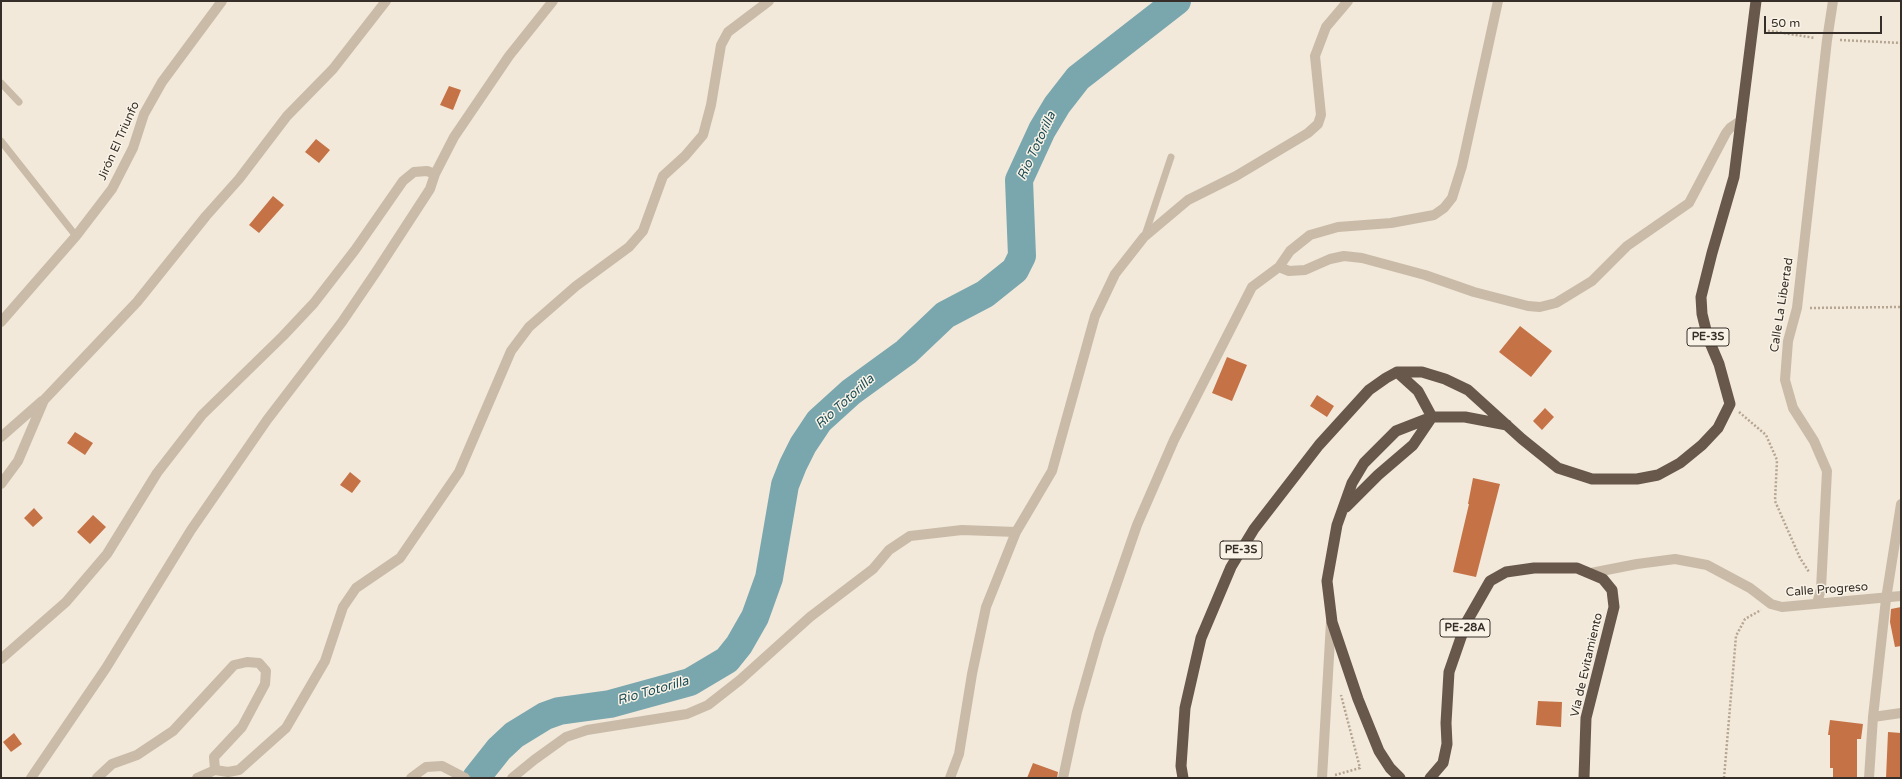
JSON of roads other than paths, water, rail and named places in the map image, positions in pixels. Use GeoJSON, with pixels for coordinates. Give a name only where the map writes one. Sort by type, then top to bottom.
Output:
{"type":"FeatureCollection","features":[{"type":"Feature","properties":{"kind":"highway","name":"PE-3S"},"geometry":{"type":"LineString","coordinates":[[1507,425],[1558,468],[1592,479],[1636,479],[1658,476],[1680,463],[1702,445],[1718,428],[1730,404],[1719,364],[1708,338],[1702,314],[1701,297],[1734,177],[1756,1]]}},
{"type":"Feature","properties":{"kind":"highway","name":"PE-3S"},"geometry":{"type":"LineString","coordinates":[[1183,778],[1181,766],[1185,708],[1201,638],[1231,568],[1254,529],[1319,445],[1369,390],[1397,372]]}},
{"type":"Feature","properties":{"kind":"highway"},"geometry":{"type":"LineString","coordinates":[[1397,372],[1418,391],[1432,417]]}},
{"type":"Feature","properties":{"kind":"highway"},"geometry":{"type":"LineString","coordinates":[[1397,372],[1422,372],[1445,378],[1468,390],[1507,425]]}},
{"type":"Feature","properties":{"kind":"highway"},"geometry":{"type":"LineString","coordinates":[[1343,509],[1378,474],[1413,445],[1432,417]]}},
{"type":"Feature","properties":{"kind":"highway"},"geometry":{"type":"LineString","coordinates":[[1400,778],[1390,768],[1379,751],[1358,699],[1332,622],[1326,581],[1337,525],[1352,483],[1364,463],[1396,431],[1432,417],[1465,417],[1507,425]]}},
{"type":"Feature","properties":{"kind":"highway","name":"Vía de Evitamiento"},"geometry":{"type":"LineString","coordinates":[[1431,778],[1443,763],[1447,744],[1446,723],[1449,672],[1466,623],[1490,580],[1506,572],[1534,568],[1577,568],[1603,579],[1612,590],[1614,607],[1586,718],[1584,778]]}},
{"type":"Feature","properties":{"kind":"street","name":"Jirón El Triunfo"},"geometry":{"type":"LineString","coordinates":[[1,322],[76,236],[112,189],[133,148],[144,114],[162,82],[222,1]]}},
{"type":"Feature","properties":{"kind":"street"},"geometry":{"type":"LineString","coordinates":[[1,436],[44,400],[137,302],[206,216],[239,179],[287,116],[333,69],[386,1]]}},
{"type":"Feature","properties":{"kind":"street"},"geometry":{"type":"LineString","coordinates":[[31,778],[106,668],[192,530],[267,420],[342,322],[376,272],[430,189],[435,174],[454,137],[505,62],[553,1]]}},
{"type":"Feature","properties":{"kind":"street"},"geometry":{"type":"LineString","coordinates":[[197,778],[215,770],[228,772],[239,770],[286,728],[325,661],[343,607],[356,588],[400,558],[459,472],[511,351],[529,327],[576,286],[629,247],[643,231],[663,176],[685,156],[702,135],[711,104],[721,45],[728,32],[769,1]]}},
{"type":"Feature","properties":{"kind":"street"},"geometry":{"type":"LineString","coordinates":[[950,778],[959,754],[972,674],[986,607],[1016,532],[1052,471],[1095,316],[1115,274],[1144,237],[1188,200],[1236,176],[1308,133],[1318,124],[1321,115],[1315,56],[1326,27],[1348,1]]}},
{"type":"Feature","properties":{"kind":"street"},"geometry":{"type":"LineString","coordinates":[[1063,778],[1077,712],[1099,635],[1137,525],[1174,440],[1252,287],[1279,266],[1290,251],[1310,235],[1338,227],[1391,223],[1434,216],[1444,208],[1452,198],[1462,166],[1498,1]]}},
{"type":"Feature","properties":{"kind":"street","name":"Calle La Libertad"},"geometry":{"type":"LineString","coordinates":[[1817,603],[1821,589],[1827,471],[1814,441],[1793,408],[1785,380],[1788,341],[1797,308],[1827,40],[1833,1]]}},
{"type":"Feature","properties":{"kind":"street"},"geometry":{"type":"LineString","coordinates":[[1279,266],[1289,271],[1305,270],[1330,259],[1344,256],[1362,258],[1425,275],[1474,292],[1528,306],[1540,307],[1556,302],[1592,281],[1627,246],[1684,208],[1694,197],[1726,133],[1730,128],[1742,120]]}},
{"type":"Feature","properties":{"kind":"street"},"geometry":{"type":"LineString","coordinates":[[1,659],[66,602],[102,560],[157,473],[202,415],[314,303],[355,250],[403,181],[414,172],[427,171],[435,174]]}},
{"type":"Feature","properties":{"kind":"street"},"geometry":{"type":"LineString","coordinates":[[1,484],[18,461],[44,400]]}},
{"type":"Feature","properties":{"kind":"street"},"geometry":{"type":"LineString","coordinates":[[1869,778],[1873,717],[1886,599],[1901,504]]}},
{"type":"Feature","properties":{"kind":"street"},"geometry":{"type":"LineString","coordinates":[[512,778],[566,737],[587,730],[688,714],[708,704],[740,680],[815,613],[873,569],[889,550],[910,536],[962,530],[1016,532]]}},
{"type":"Feature","properties":{"kind":"street","name":"Calle Progreso"},"geometry":{"type":"LineString","coordinates":[[1591,573],[1637,564],[1675,559],[1707,565],[1750,588],[1771,604],[1782,607],[1817,603],[1886,599],[1901,596]]}},
{"type":"Feature","properties":{"kind":"street"},"geometry":{"type":"LineString","coordinates":[[1326,777],[1332,622]]}},
{"type":"Feature","properties":{"kind":"street"},"geometry":{"type":"LineString","coordinates":[[97,778],[112,764],[137,755],[173,731],[234,665],[247,662],[258,663],[266,671],[265,684],[242,727],[214,757],[215,770]]}},
{"type":"Feature","properties":{"kind":"street"},"geometry":{"type":"LineString","coordinates":[[1873,717],[1901,712]]}},
{"type":"Feature","properties":{"kind":"street"},"geometry":{"type":"LineString","coordinates":[[411,778],[426,767],[442,766],[464,778]]}},
{"type":"Feature","properties":{"kind":"lane"},"geometry":{"type":"LineString","coordinates":[[1,83],[19,102]]}},
{"type":"Feature","properties":{"kind":"lane"},"geometry":{"type":"LineString","coordinates":[[1,141],[76,236]]}},
{"type":"Feature","properties":{"kind":"lane"},"geometry":{"type":"LineString","coordinates":[[1144,237],[1171,157]]}},
{"type":"Feature","properties":{"kind":"waterway","name":"Rio Totorilla"},"geometry":{"type":"LineString","coordinates":[[476,778],[499,749],[514,735],[545,716],[559,711],[610,704],[690,682],[727,660],[739,645],[755,617],[769,578],[785,485],[803,445],[819,421],[851,392],[906,352],[945,315],[985,294],[1015,270],[1022,256],[1019,180],[1042,130],[1057,105],[1078,78],[1177,1]]}}]}
